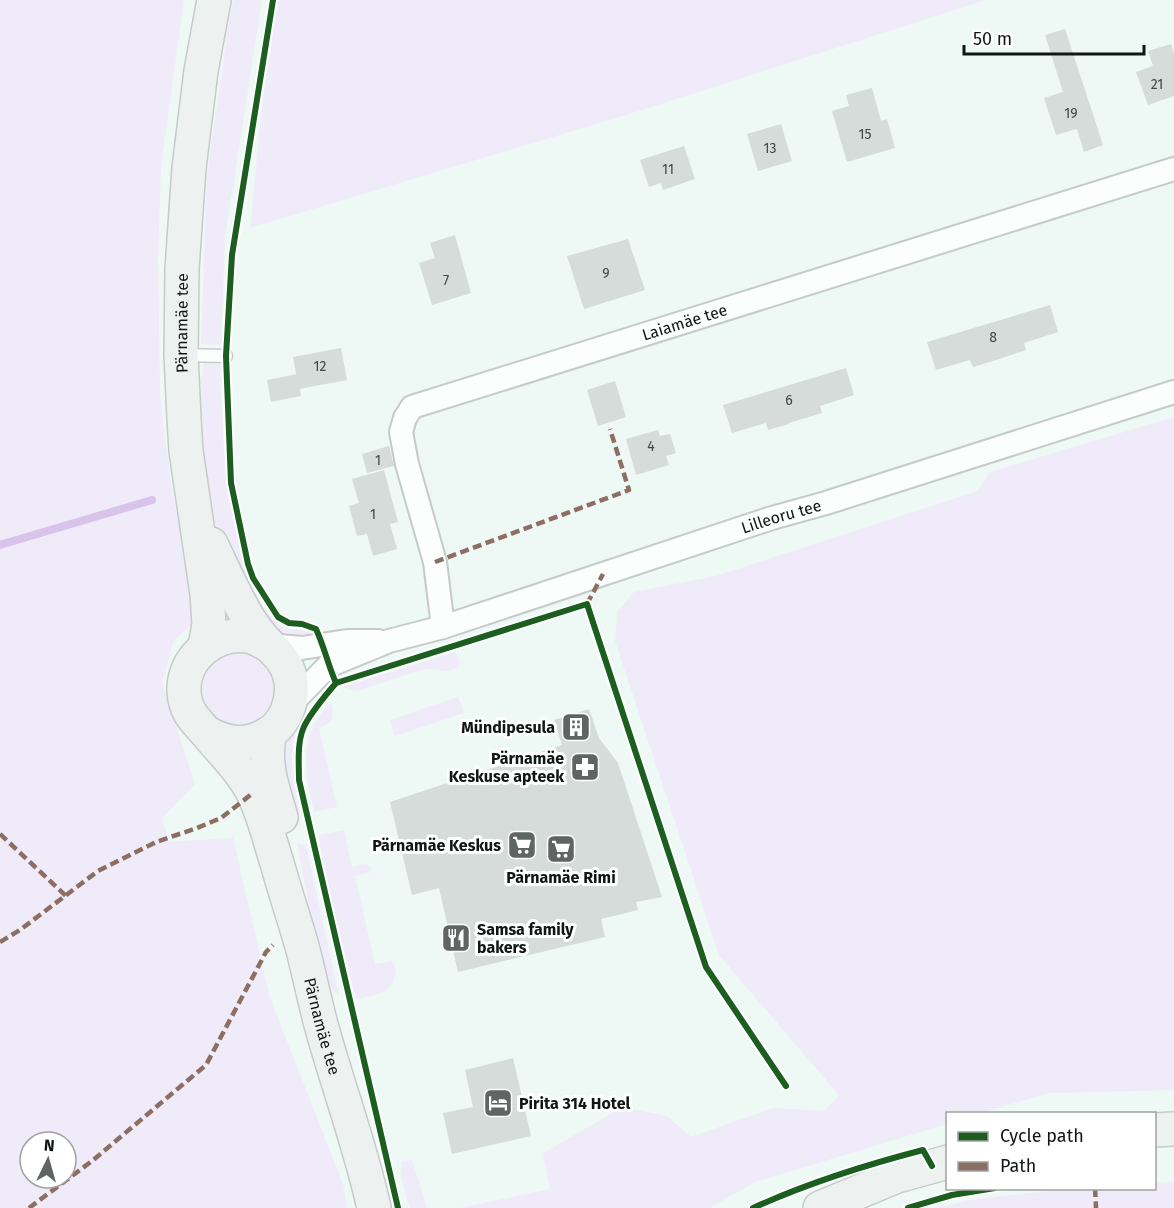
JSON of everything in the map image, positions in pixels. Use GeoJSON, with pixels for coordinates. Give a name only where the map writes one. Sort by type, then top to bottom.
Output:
{"type":"FeatureCollection","features":[{"type":"Feature","properties":{"kind":"main road","name":"Pärnamäe tee"},"geometry":{"type":"LineString","coordinates":[[205,647],[208,624],[207,594],[186,451],[181,354],[182,269],[189,168],[201,71],[214,0]]}},
{"type":"Feature","properties":{"kind":"main road"},"geometry":{"type":"LineString","coordinates":[[196,516],[237,599],[253,626],[284,661],[291,682],[290,705],[282,721],[269,733],[255,741],[238,743],[221,741],[207,733],[195,722],[187,707],[184,690],[186,674],[193,659],[205,647],[219,639],[236,636],[253,638],[268,645]]}},
{"type":"Feature","properties":{"kind":"main road","name":"Pärnamäe tee"},"geometry":{"type":"LineString","coordinates":[[207,733],[253,793],[271,844],[303,949],[320,1022],[367,1174],[374,1208]]}},
{"type":"Feature","properties":{"kind":"main road"},"geometry":{"type":"LineString","coordinates":[[269,733],[266,750],[268,770],[288,840],[303,949]]}},
{"type":"Feature","properties":{"kind":"main road"},"geometry":{"type":"LineString","coordinates":[[1156,1130],[1174,1129]]}},
{"type":"Feature","properties":{"kind":"main road"},"geometry":{"type":"LineString","coordinates":[[820,1208],[897,1176],[946,1163]]}},
{"type":"Feature","properties":{"kind":"street","name":"Laiamäe tee"},"geometry":{"type":"LineString","coordinates":[[443,627],[435,562],[407,464],[401,432],[405,418],[412,407],[1174,169]]}},
{"type":"Feature","properties":{"kind":"street","name":"Lilleoru tee"},"geometry":{"type":"LineString","coordinates":[[290,705],[328,666],[389,641],[443,627],[772,518],[826,503],[1174,392]]}},
{"type":"Feature","properties":{"kind":"street","name":"Lilleoru tee"},"geometry":{"type":"LineString","coordinates":[[268,645],[302,648],[347,641],[389,641]]}},
{"type":"Feature","properties":{"kind":"lane"},"geometry":{"type":"LineString","coordinates":[[181,354],[226,356]]}},
{"type":"Feature","properties":{"kind":"shaded area"},"geometry":{"type":"Polygon","coordinates":[[[0,0],[184,0],[161,167],[158,258],[160,395],[171,486],[198,618],[173,642],[162,683],[195,784],[162,818],[169,842],[233,838],[270,998],[343,1184],[347,1208],[0,1208],[0,0]]]}},
{"type":"Feature","properties":{"kind":"shaded area"},"geometry":{"type":"Polygon","coordinates":[[[233,0],[262,0],[225,237],[221,345],[201,344],[207,175],[233,0]]]}},
{"type":"Feature","properties":{"kind":"shaded area"},"geometry":{"type":"Polygon","coordinates":[[[278,0],[986,0],[626,115],[250,228],[263,98],[278,0]]]}},
{"type":"Feature","properties":{"kind":"shaded area"},"geometry":{"type":"Polygon","coordinates":[[[204,363],[221,365],[226,485],[245,572],[262,606],[279,625],[309,631],[313,634],[313,639],[289,639],[275,633],[216,530],[207,485],[201,418],[201,380],[204,363]]]}},
{"type":"Feature","properties":{"kind":"shaded area"},"geometry":{"type":"Polygon","coordinates":[[[1174,417],[1174,1090],[1049,1093],[984,1112],[946,1112],[946,1124],[755,1182],[710,1208],[460,1208],[550,1189],[543,1153],[623,1107],[667,1116],[691,1137],[773,1108],[824,1111],[839,1095],[719,955],[615,641],[617,612],[634,592],[716,576],[978,491],[990,472],[1174,417]]]}},
{"type":"Feature","properties":{"kind":"shaded area"},"geometry":{"type":"Polygon","coordinates":[[[455,652],[460,666],[451,670],[424,669],[357,691],[342,687],[455,652]]]}},
{"type":"Feature","properties":{"kind":"shaded area"},"geometry":{"type":"Polygon","coordinates":[[[238,653],[258,659],[268,669],[274,689],[268,709],[258,719],[238,725],[218,719],[208,709],[202,689],[208,669],[218,659],[238,653]]]}},
{"type":"Feature","properties":{"kind":"shaded area"},"geometry":{"type":"Polygon","coordinates":[[[458,697],[464,713],[395,736],[390,720],[458,697]]]}},
{"type":"Feature","properties":{"kind":"shaded area"},"geometry":{"type":"Polygon","coordinates":[[[329,704],[332,705],[332,720],[319,728],[337,807],[314,812],[306,768],[306,755],[312,730],[329,704]]]}},
{"type":"Feature","properties":{"kind":"shaded area"},"geometry":{"type":"Polygon","coordinates":[[[298,722],[294,734],[292,758],[300,826],[294,828],[280,775],[282,740],[298,722]]]}},
{"type":"Feature","properties":{"kind":"shaded area"},"geometry":{"type":"Polygon","coordinates":[[[344,830],[352,867],[366,864],[371,867],[369,873],[355,876],[375,964],[392,961],[395,966],[393,981],[386,990],[356,999],[323,867],[319,835],[344,830]]]}},
{"type":"Feature","properties":{"kind":"shaded area"},"geometry":{"type":"Polygon","coordinates":[[[297,844],[306,845],[339,996],[328,984],[321,969],[297,844]]]}},
{"type":"Feature","properties":{"kind":"shaded area"},"geometry":{"type":"Polygon","coordinates":[[[412,1160],[427,1208],[410,1208],[400,1173],[403,1161],[412,1160]]]}},
{"type":"Feature","properties":{"kind":"shaded area"},"geometry":{"type":"Polygon","coordinates":[[[1174,1182],[1174,1208],[936,1208],[974,1199],[1065,1190],[1156,1190],[1156,1183],[1174,1182]]]}},
{"type":"Feature","properties":{"kind":"building"},"geometry":{"type":"Polygon","coordinates":[[[1065,29],[1103,145],[1084,152],[1077,129],[1056,135],[1044,98],[1063,92],[1045,35],[1065,29]]]}},
{"type":"Feature","properties":{"kind":"building"},"geometry":{"type":"Polygon","coordinates":[[[1171,44],[1174,54],[1174,96],[1148,105],[1136,72],[1153,66],[1148,51],[1171,44]]]}},
{"type":"Feature","properties":{"kind":"building"},"geometry":{"type":"Polygon","coordinates":[[[872,88],[881,121],[887,119],[895,148],[847,162],[832,111],[849,106],[846,95],[872,88]]]}},
{"type":"Feature","properties":{"kind":"building"},"geometry":{"type":"Polygon","coordinates":[[[781,124],[792,161],[758,171],[747,134],[781,124]]]}},
{"type":"Feature","properties":{"kind":"building"},"geometry":{"type":"Polygon","coordinates":[[[684,146],[695,179],[663,190],[661,183],[649,187],[640,160],[684,146]]]}},
{"type":"Feature","properties":{"kind":"building"},"geometry":{"type":"Polygon","coordinates":[[[455,235],[471,293],[432,305],[419,263],[435,258],[430,243],[455,235]]]}},
{"type":"Feature","properties":{"kind":"building"},"geometry":{"type":"Polygon","coordinates":[[[628,239],[645,290],[584,309],[567,256],[628,239]]]}},
{"type":"Feature","properties":{"kind":"building"},"geometry":{"type":"Polygon","coordinates":[[[1050,305],[1058,332],[1024,343],[1026,350],[993,361],[973,367],[970,360],[936,370],[927,342],[1050,305]]]}},
{"type":"Feature","properties":{"kind":"building"},"geometry":{"type":"Polygon","coordinates":[[[341,348],[347,380],[299,389],[293,357],[341,348]]]}},
{"type":"Feature","properties":{"kind":"building"},"geometry":{"type":"Polygon","coordinates":[[[846,368],[854,395],[820,406],[822,413],[789,424],[768,430],[766,423],[732,433],[723,405],[846,368]]]}},
{"type":"Feature","properties":{"kind":"building"},"geometry":{"type":"Polygon","coordinates":[[[297,374],[301,396],[271,402],[267,380],[297,374]]]}},
{"type":"Feature","properties":{"kind":"building"},"geometry":{"type":"Polygon","coordinates":[[[615,381],[626,417],[598,426],[587,390],[615,381]]]}},
{"type":"Feature","properties":{"kind":"building"},"geometry":{"type":"Polygon","coordinates":[[[658,430],[660,436],[670,434],[676,453],[666,456],[669,465],[636,475],[626,439],[658,430]]]}},
{"type":"Feature","properties":{"kind":"building"},"geometry":{"type":"Polygon","coordinates":[[[389,446],[394,466],[367,473],[362,454],[389,446]]]}},
{"type":"Feature","properties":{"kind":"building"},"geometry":{"type":"Polygon","coordinates":[[[384,470],[398,522],[390,524],[397,549],[373,556],[367,534],[357,536],[349,506],[359,503],[352,479],[384,470]]]}},
{"type":"Feature","properties":{"kind":"building","name":"Pärnamäe Keskus"},"geometry":{"type":"Polygon","coordinates":[[[589,709],[599,738],[618,763],[662,897],[636,902],[638,910],[601,919],[605,937],[458,972],[439,888],[412,895],[390,802],[562,745],[554,720],[589,709]]]}},
{"type":"Feature","properties":{"kind":"building","name":"Pirita 314 Hotel"},"geometry":{"type":"Polygon","coordinates":[[[513,1058],[531,1136],[452,1154],[443,1113],[473,1107],[465,1070],[513,1058]]]}},
{"type":"Feature","properties":{"kind":"waterway"},"geometry":{"type":"LineString","coordinates":[[0,545],[152,500]]}},
{"type":"Feature","properties":{"kind":"marked path"},"geometry":{"type":"LineString","coordinates":[[435,562],[629,490],[610,429]]}},
{"type":"Feature","properties":{"kind":"marked path"},"geometry":{"type":"LineString","coordinates":[[587,604],[603,574]]}},
{"type":"Feature","properties":{"kind":"marked path"},"geometry":{"type":"LineString","coordinates":[[0,942],[20,930],[98,871],[156,842],[221,818],[253,793]]}},
{"type":"Feature","properties":{"kind":"marked path"},"geometry":{"type":"LineString","coordinates":[[0,834],[66,896]]}},
{"type":"Feature","properties":{"kind":"marked path"},"geometry":{"type":"LineString","coordinates":[[29,1208],[92,1161],[206,1065],[266,952],[273,945]]}},
{"type":"Feature","properties":{"kind":"marked path"},"geometry":{"type":"LineString","coordinates":[[1095,1190],[1096,1208]]}},
{"type":"Feature","properties":{"kind":"cycle path"},"geometry":{"type":"LineString","coordinates":[[273,0],[232,255],[226,356],[231,483],[253,578],[278,617],[289,623],[302,624],[316,629],[336,683],[313,711],[303,729],[299,748],[299,780],[398,1208]]}},
{"type":"Feature","properties":{"kind":"cycle path"},"geometry":{"type":"LineString","coordinates":[[336,683],[587,604],[706,967],[786,1086]]}},
{"type":"Feature","properties":{"kind":"cycle path"},"geometry":{"type":"LineString","coordinates":[[753,1208],[837,1175],[923,1150],[932,1166]]}},
{"type":"Feature","properties":{"kind":"cycle path"},"geometry":{"type":"LineString","coordinates":[[908,1208],[952,1195],[983,1190]]}},
{"type":"Feature","properties":{"kind":"place","name":"Mündipesula"},"geometry":{"type":"Point","coordinates":[576,727]}},
{"type":"Feature","properties":{"kind":"place","name":"Pärnamäe Keskuse apteek"},"geometry":{"type":"Point","coordinates":[585,767]}},
{"type":"Feature","properties":{"kind":"place","name":"Pärnamäe Keskus"},"geometry":{"type":"Point","coordinates":[522,845]}},
{"type":"Feature","properties":{"kind":"place","name":"Pärnamäe Rimi"},"geometry":{"type":"Point","coordinates":[561,849]}},
{"type":"Feature","properties":{"kind":"place","name":"Samsa family bakers"},"geometry":{"type":"Point","coordinates":[456,938]}},
{"type":"Feature","properties":{"kind":"place","name":"Pirita 314 Hotel"},"geometry":{"type":"Point","coordinates":[498,1103]}}]}
